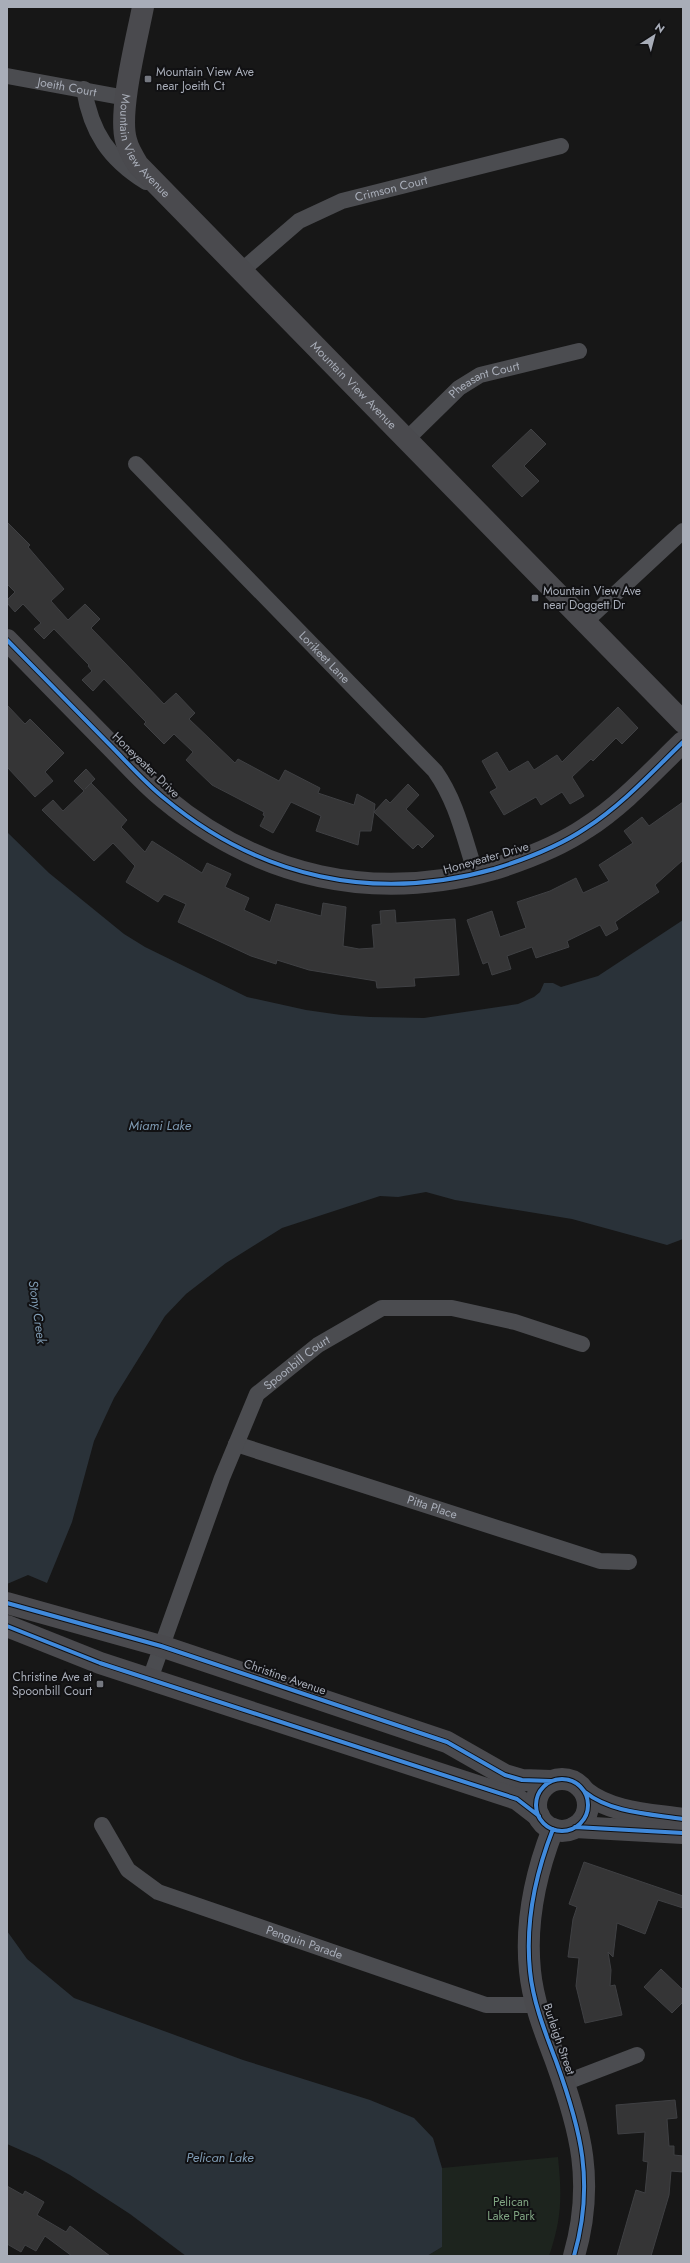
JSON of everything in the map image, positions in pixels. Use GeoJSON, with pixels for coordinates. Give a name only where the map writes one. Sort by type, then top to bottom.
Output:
{"type":"FeatureCollection","features":[{"type":"Feature","properties":{"kind":"street","name":"Mountain View Avenue"},"geometry":{"type":"LineString","coordinates":[[143,7],[126,98],[124,124],[125,139],[131,154],[138,165],[240,272],[683,722]]}},
{"type":"Feature","properties":{"kind":"street","name":"Joeith Court"},"geometry":{"type":"LineString","coordinates":[[7,76],[126,98]]}},
{"type":"Feature","properties":{"kind":"street"},"geometry":{"type":"LineString","coordinates":[[84,90],[87,109],[96,132],[108,150],[131,173],[166,194]]}},
{"type":"Feature","properties":{"kind":"street","name":"Crimson Court"},"geometry":{"type":"LineString","coordinates":[[240,272],[299,221],[342,201],[561,146]]}},
{"type":"Feature","properties":{"kind":"street","name":"Pheasant Court"},"geometry":{"type":"LineString","coordinates":[[406,440],[459,388],[480,375],[579,351]]}},
{"type":"Feature","properties":{"kind":"street","name":"Lorikeet Lane"},"geometry":{"type":"LineString","coordinates":[[136,464],[435,771],[444,784],[454,804],[476,874]]}},
{"type":"Feature","properties":{"kind":"street"},"geometry":{"type":"LineString","coordinates":[[585,622],[683,531]]}},
{"type":"Feature","properties":{"kind":"street","name":"Honeyeater Drive"},"geometry":{"type":"LineString","coordinates":[[7,640],[164,798],[216,835],[242,850],[293,870],[354,883],[386,885],[434,882],[476,874],[523,860],[584,830],[618,804],[683,742]]}},
{"type":"Feature","properties":{"kind":"street","name":"Spoonbill Court"},"geometry":{"type":"LineString","coordinates":[[150,1679],[236,1444],[257,1394],[318,1345],[382,1308],[452,1308],[515,1322],[582,1344]]}},
{"type":"Feature","properties":{"kind":"street","name":"Pitta Place"},"geometry":{"type":"LineString","coordinates":[[236,1444],[600,1561],[629,1562]]}},
{"type":"Feature","properties":{"kind":"street","name":"Christine Avenue"},"geometry":{"type":"LineString","coordinates":[[10,1604],[161,1646],[447,1742],[505,1775],[522,1780],[551,1781]]}},
{"type":"Feature","properties":{"kind":"street"},"geometry":{"type":"LineString","coordinates":[[7,1626],[100,1663],[516,1799],[546,1822],[562,1831],[580,1824],[587,1812],[588,1801],[585,1792]]}},
{"type":"Feature","properties":{"kind":"street"},"geometry":{"type":"LineString","coordinates":[[546,1822],[536,1805],[537,1798],[542,1788],[551,1781],[561,1778],[570,1780],[579,1785],[585,1792],[596,1800],[630,1811],[683,1819]]}},
{"type":"Feature","properties":{"kind":"street","name":"Burleigh Street"},"geometry":{"type":"LineString","coordinates":[[546,1822],[543,1857],[532,1900],[529,1937],[530,1972],[537,2005],[575,2114],[582,2144],[585,2191],[583,2216],[574,2256]]}},
{"type":"Feature","properties":{"kind":"street","name":"Penguin Parade"},"geometry":{"type":"LineString","coordinates":[[102,1825],[128,1870],[158,1892],[486,2005],[537,2005]]}},
{"type":"Feature","properties":{"kind":"street"},"geometry":{"type":"LineString","coordinates":[[575,1827],[683,1833]]}},
{"type":"Feature","properties":{"kind":"street"},"geometry":{"type":"LineString","coordinates":[[564,2083],[637,2055]]}},
{"type":"Feature","properties":{"kind":"green space","name":"Pelican Lake Park"},"geometry":{"type":"Polygon","coordinates":[[[558,2157],[560,2184],[559,2218],[549,2256],[427,2256],[442,2247],[442,2168],[558,2157]]]}},
{"type":"Feature","properties":{"kind":"water","name":"Miami Lake"},"geometry":{"type":"Polygon","coordinates":[[[7,832],[49,873],[124,934],[145,947],[247,997],[306,1010],[341,1015],[424,1018],[518,1004],[534,997],[540,992],[544,983],[553,983],[561,987],[598,976],[683,920],[683,1239],[667,1245],[572,1219],[455,1200],[426,1192],[398,1197],[380,1196],[282,1228],[226,1263],[186,1294],[165,1316],[114,1398],[94,1441],[72,1522],[47,1583],[28,1575],[7,1584],[7,832]]]}},
{"type":"Feature","properties":{"kind":"water","name":"Pelican Lake"},"geometry":{"type":"Polygon","coordinates":[[[7,1931],[27,1959],[74,1998],[243,2060],[370,2100],[414,2118],[433,2138],[442,2168],[442,2247],[427,2256],[186,2256],[130,2214],[70,2175],[39,2158],[7,2144],[7,1931]]]}},
{"type":"Feature","properties":{"kind":"building"},"geometry":{"type":"Polygon","coordinates":[[[531,429],[546,444],[524,466],[539,481],[522,497],[492,466],[531,429]]]}},
{"type":"Feature","properties":{"kind":"building"},"geometry":{"type":"Polygon","coordinates":[[[7,522],[30,545],[28,547],[64,589],[51,601],[68,620],[85,604],[100,619],[91,628],[164,704],[176,693],[195,713],[189,719],[235,763],[238,759],[279,781],[285,770],[320,788],[318,793],[354,805],[357,794],[375,804],[371,831],[360,831],[358,845],[316,831],[321,816],[291,802],[273,833],[260,826],[265,816],[263,815],[264,812],[212,785],[186,760],[193,752],[174,734],[164,744],[144,724],[146,722],[104,679],[93,691],[82,680],[92,671],[88,666],[89,665],[54,629],[44,639],[34,629],[41,623],[23,604],[15,612],[7,603],[7,600],[15,592],[7,584],[7,522]]]}},
{"type":"Feature","properties":{"kind":"building"},"geometry":{"type":"Polygon","coordinates":[[[7,705],[25,724],[30,719],[64,753],[45,772],[53,781],[35,797],[7,767],[7,705]]]}},
{"type":"Feature","properties":{"kind":"building"},"geometry":{"type":"Polygon","coordinates":[[[618,707],[638,728],[622,744],[616,738],[593,761],[591,759],[572,777],[584,796],[570,804],[562,792],[541,805],[536,797],[504,815],[490,792],[497,788],[482,761],[497,752],[509,772],[528,761],[534,770],[557,755],[562,762],[618,707]]]}},
{"type":"Feature","properties":{"kind":"building"},"geometry":{"type":"Polygon","coordinates":[[[86,769],[95,779],[91,783],[127,820],[121,827],[145,852],[152,841],[202,873],[207,863],[231,874],[225,887],[249,898],[244,910],[270,922],[276,904],[321,916],[323,903],[346,907],[343,946],[359,949],[374,948],[372,925],[381,924],[380,911],[395,910],[396,923],[455,919],[459,975],[414,978],[415,986],[377,988],[376,981],[309,970],[277,960],[276,964],[251,956],[178,922],[186,904],[164,894],[158,902],[126,882],[135,866],[113,843],[94,861],[42,810],[53,800],[63,811],[84,791],[74,781],[86,769]]]}},
{"type":"Feature","properties":{"kind":"building"},"geometry":{"type":"Polygon","coordinates":[[[408,784],[419,795],[406,809],[434,836],[422,848],[418,844],[413,849],[374,812],[386,799],[390,803],[408,784]]]}},
{"type":"Feature","properties":{"kind":"building"},"geometry":{"type":"Polygon","coordinates":[[[683,802],[683,860],[655,885],[659,892],[615,922],[618,929],[606,936],[600,925],[567,941],[569,947],[536,958],[532,947],[507,956],[511,969],[492,975],[488,962],[483,964],[467,920],[492,911],[500,937],[526,928],[517,902],[550,891],[576,878],[583,893],[609,881],[599,865],[633,843],[624,831],[642,817],[649,826],[683,802]]]}},
{"type":"Feature","properties":{"kind":"building"},"geometry":{"type":"Polygon","coordinates":[[[584,1862],[683,1896],[683,1908],[658,1900],[645,1934],[617,1923],[613,1957],[608,1952],[611,1970],[610,1986],[615,1985],[622,2015],[585,2023],[576,1986],[579,1958],[568,1957],[573,1919],[577,1907],[569,1904],[584,1862]]]}},
{"type":"Feature","properties":{"kind":"building"},"geometry":{"type":"Polygon","coordinates":[[[661,1969],[683,1990],[683,2002],[672,2013],[644,1987],[661,1969]]]}},
{"type":"Feature","properties":{"kind":"building"},"geometry":{"type":"Polygon","coordinates":[[[675,2100],[677,2118],[667,2119],[669,2146],[674,2146],[674,2155],[683,2156],[683,2172],[671,2171],[669,2195],[651,2256],[617,2256],[636,2190],[645,2193],[648,2162],[643,2161],[645,2132],[618,2134],[616,2105],[675,2100]]]}},
{"type":"Feature","properties":{"kind":"building"},"geometry":{"type":"Polygon","coordinates":[[[7,2186],[23,2195],[25,2191],[44,2202],[37,2215],[66,2232],[70,2226],[110,2256],[72,2256],[45,2236],[36,2251],[25,2245],[21,2252],[7,2244],[7,2186]]]}},
{"type":"Feature","properties":{"kind":"cycle path"},"geometry":{"type":"LineString","coordinates":[[7,640],[143,779],[164,798],[201,825],[239,848],[279,865],[320,876],[362,883],[405,884],[449,879],[494,869],[542,852],[575,835],[612,809],[683,742]]}},
{"type":"Feature","properties":{"kind":"cycle path"},"geometry":{"type":"LineString","coordinates":[[7,1603],[161,1646],[447,1742],[505,1775],[522,1780],[551,1781]]}},
{"type":"Feature","properties":{"kind":"cycle path"},"geometry":{"type":"LineString","coordinates":[[7,1626],[100,1663],[517,1799],[539,1816]]}},
{"type":"Feature","properties":{"kind":"cycle path"},"geometry":{"type":"LineString","coordinates":[[562,1779],[572,1781],[580,1787],[586,1795],[588,1805],[586,1815],[580,1823],[572,1829],[562,1831],[552,1829],[544,1823],[538,1815],[536,1805],[538,1795],[544,1787],[552,1781],[562,1779]]}},
{"type":"Feature","properties":{"kind":"cycle path"},"geometry":{"type":"LineString","coordinates":[[585,1792],[595,1799],[632,1812],[683,1819]]}},
{"type":"Feature","properties":{"kind":"cycle path"},"geometry":{"type":"LineString","coordinates":[[575,1827],[683,1833]]}},
{"type":"Feature","properties":{"kind":"cycle path"},"geometry":{"type":"LineString","coordinates":[[553,1829],[536,1881],[530,1917],[529,1953],[534,1994],[544,2028],[565,2086],[578,2134],[582,2157],[584,2204],[574,2256]]}},
{"type":"Feature","properties":{"kind":"place","name":"Mountain View Ave near Joeith Ct"},"geometry":{"type":"Point","coordinates":[148,79]}},
{"type":"Feature","properties":{"kind":"place","name":"Mountain View Ave near Doggett Dr"},"geometry":{"type":"Point","coordinates":[535,598]}},
{"type":"Feature","properties":{"kind":"place","name":"Christine Ave at Spoonbill Court"},"geometry":{"type":"Point","coordinates":[100,1684]}},
{"type":"Feature","properties":{"kind":"water label","name":"Stony Creek"},"geometry":{"type":"Point","coordinates":[38,1312]}}]}
